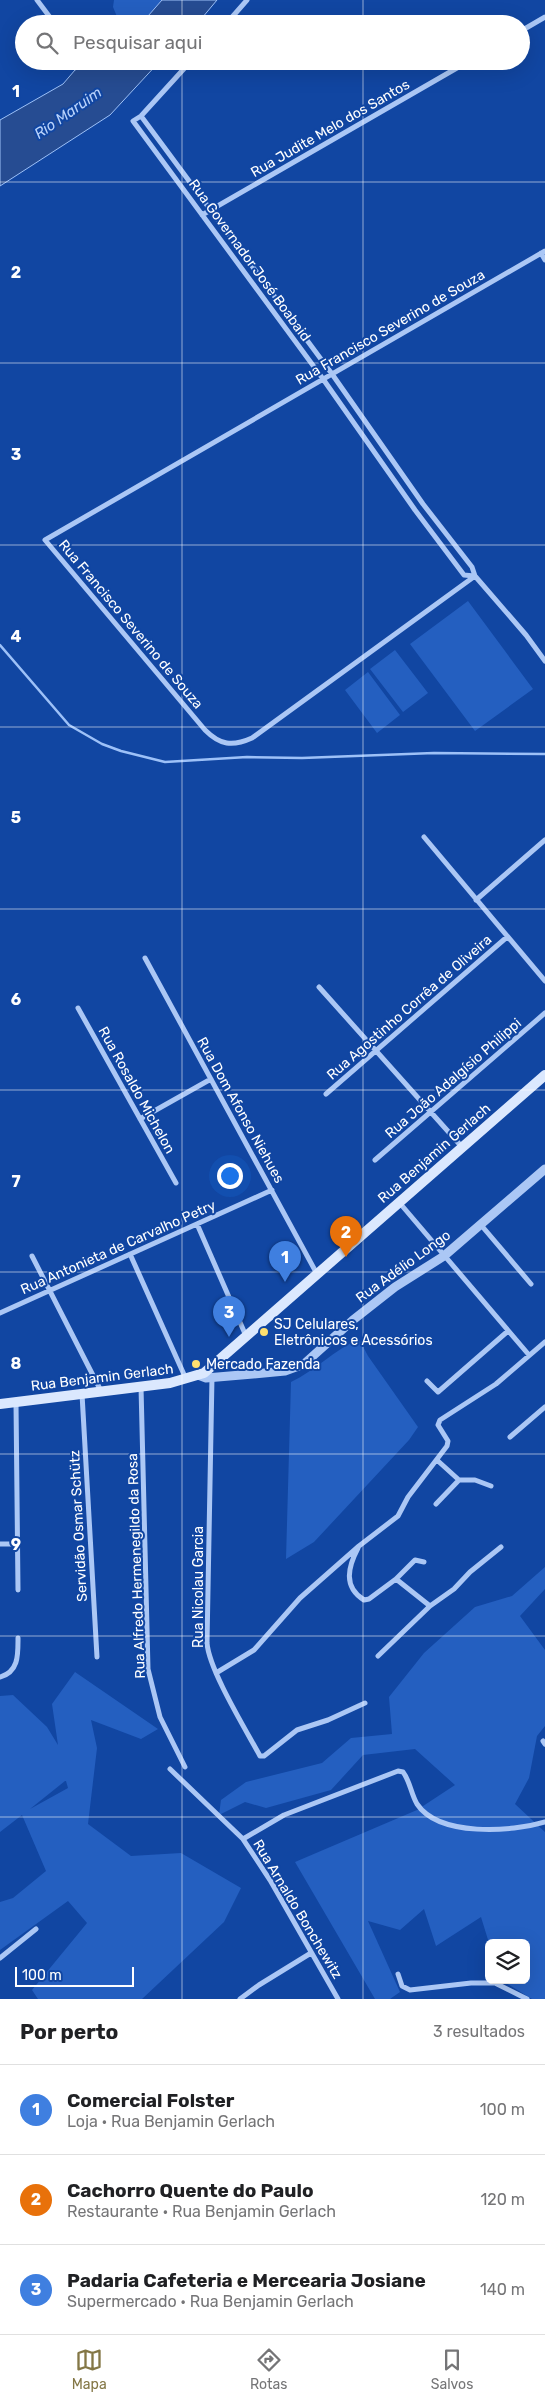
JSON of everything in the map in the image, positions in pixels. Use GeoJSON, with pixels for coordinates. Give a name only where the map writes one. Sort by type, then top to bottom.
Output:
{"type":"FeatureCollection","features":[{"type":"Feature","properties":{"kind":"main road","name":"Rua Benjamin Gerlach"},"geometry":{"type":"LineString","coordinates":[[0,1404],[186,1380],[206,1374],[398,1201],[545,1075]]}},
{"type":"Feature","properties":{"kind":"street"},"geometry":{"type":"LineString","coordinates":[[37,0],[48,15]]}},
{"type":"Feature","properties":{"kind":"street"},"geometry":{"type":"LineString","coordinates":[[234,15],[247,0]]}},
{"type":"Feature","properties":{"kind":"street"},"geometry":{"type":"LineString","coordinates":[[530,26],[545,18]]}},
{"type":"Feature","properties":{"kind":"street"},"geometry":{"type":"LineString","coordinates":[[141,116],[183,70]]}},
{"type":"Feature","properties":{"kind":"street","name":"Rua Judite Melo dos Santos"},"geometry":{"type":"LineString","coordinates":[[202,215],[453,70]]}},
{"type":"Feature","properties":{"kind":"street","name":"Rua Governador José Boabaid"},"geometry":{"type":"LineString","coordinates":[[475,576],[464,575],[415,510],[323,379],[133,121],[141,116],[332,374],[423,504],[472,567],[475,576],[526,635],[545,661]]}},
{"type":"Feature","properties":{"kind":"street"},"geometry":{"type":"LineString","coordinates":[[543,252],[545,260]]}},
{"type":"Feature","properties":{"kind":"street","name":"Rua Francisco Severino de Souza"},"geometry":{"type":"LineString","coordinates":[[475,576],[252,738],[229,745],[215,740],[205,730],[45,540],[543,252]]}},
{"type":"Feature","properties":{"kind":"street"},"geometry":{"type":"LineString","coordinates":[[262,295],[270,289]]}},
{"type":"Feature","properties":{"kind":"street"},"geometry":{"type":"LineString","coordinates":[[415,510],[423,504]]}},
{"type":"Feature","properties":{"kind":"street"},"geometry":{"type":"LineString","coordinates":[[424,837],[545,981]]}},
{"type":"Feature","properties":{"kind":"street"},"geometry":{"type":"LineString","coordinates":[[476,900],[545,840]]}},
{"type":"Feature","properties":{"kind":"street","name":"Rua Agostinho Corrêa de Oliveira"},"geometry":{"type":"LineString","coordinates":[[326,1094],[507,937]]}},
{"type":"Feature","properties":{"kind":"street","name":"Rua Dom Afonso Niehues"},"geometry":{"type":"LineString","coordinates":[[146,958],[317,1274]]}},
{"type":"Feature","properties":{"kind":"street"},"geometry":{"type":"LineString","coordinates":[[319,987],[462,1147]]}},
{"type":"Feature","properties":{"kind":"street","name":"Rua Rosaldo Michelon"},"geometry":{"type":"LineString","coordinates":[[78,1008],[176,1183]]}},
{"type":"Feature","properties":{"kind":"street","name":"Rua João Adalgísio Philippi"},"geometry":{"type":"LineString","coordinates":[[375,1160],[545,1013]]}},
{"type":"Feature","properties":{"kind":"street"},"geometry":{"type":"LineString","coordinates":[[140,1119],[211,1079]]}},
{"type":"Feature","properties":{"kind":"street","name":"Rua Adélio Longo"},"geometry":{"type":"LineString","coordinates":[[206,1374],[285,1370],[304,1364],[353,1320],[395,1287],[444,1256],[545,1169]]}},
{"type":"Feature","properties":{"kind":"street","name":"Rua Antonieta de Carvalho Petry"},"geometry":{"type":"LineString","coordinates":[[0,1313],[272,1190]]}},
{"type":"Feature","properties":{"kind":"street"},"geometry":{"type":"LineString","coordinates":[[398,1201],[529,1355]]}},
{"type":"Feature","properties":{"kind":"street"},"geometry":{"type":"LineString","coordinates":[[197,1224],[247,1337]]}},
{"type":"Feature","properties":{"kind":"street"},"geometry":{"type":"LineString","coordinates":[[481,1225],[531,1284]]}},
{"type":"Feature","properties":{"kind":"street"},"geometry":{"type":"LineString","coordinates":[[130,1254],[186,1380]]}},
{"type":"Feature","properties":{"kind":"street"},"geometry":{"type":"LineString","coordinates":[[32,1256],[101,1391]]}},
{"type":"Feature","properties":{"kind":"street"},"geometry":{"type":"LineString","coordinates":[[427,1381],[438,1392],[508,1331]]}},
{"type":"Feature","properties":{"kind":"street"},"geometry":{"type":"LineString","coordinates":[[216,1673],[254,1650],[300,1598],[359,1546],[398,1516],[408,1497],[438,1461],[447,1446],[448,1441],[438,1425],[440,1420],[496,1384],[545,1342]]}},
{"type":"Feature","properties":{"kind":"street","name":"Rua Nicolau Garcia"},"geometry":{"type":"LineString","coordinates":[[206,1374],[207,1643],[209,1655],[216,1673],[260,1756],[264,1756],[297,1730],[328,1720],[365,1703]]}},
{"type":"Feature","properties":{"kind":"street","name":"Rua Alfredo Hermenegildo da Rosa"},"geometry":{"type":"LineString","coordinates":[[141,1386],[148,1669],[160,1717],[185,1768]]}},
{"type":"Feature","properties":{"kind":"street","name":"Servidão Osmar Schütz"},"geometry":{"type":"LineString","coordinates":[[82,1394],[97,1657]]}},
{"type":"Feature","properties":{"kind":"street"},"geometry":{"type":"LineString","coordinates":[[16,1402],[16,1544],[18,1590]]}},
{"type":"Feature","properties":{"kind":"street"},"geometry":{"type":"LineString","coordinates":[[510,1437],[545,1407]]}},
{"type":"Feature","properties":{"kind":"street"},"geometry":{"type":"LineString","coordinates":[[438,1461],[460,1480],[475,1480],[491,1486]]}},
{"type":"Feature","properties":{"kind":"street"},"geometry":{"type":"LineString","coordinates":[[436,1504],[460,1480]]}},
{"type":"Feature","properties":{"kind":"street"},"geometry":{"type":"LineString","coordinates":[[0,1544],[16,1544]]}},
{"type":"Feature","properties":{"kind":"street"},"geometry":{"type":"LineString","coordinates":[[359,1546],[349,1566],[348,1574],[352,1588],[357,1596],[364,1600],[396,1579],[415,1560],[424,1562]]}},
{"type":"Feature","properties":{"kind":"street"},"geometry":{"type":"LineString","coordinates":[[378,1656],[430,1606],[454,1589],[470,1572],[501,1547]]}},
{"type":"Feature","properties":{"kind":"street"},"geometry":{"type":"LineString","coordinates":[[396,1579],[430,1606]]}},
{"type":"Feature","properties":{"kind":"street"},"geometry":{"type":"LineString","coordinates":[[0,1677],[12,1671],[16,1664],[18,1638]]}},
{"type":"Feature","properties":{"kind":"street","name":"Rua Arnaldo Bonchewitz"},"geometry":{"type":"LineString","coordinates":[[170,1769],[243,1839],[270,1880],[338,1999]]}},
{"type":"Feature","properties":{"kind":"street"},"geometry":{"type":"LineString","coordinates":[[243,1839],[284,1815],[398,1771],[403,1772],[407,1777],[418,1805],[444,1823],[462,1828],[493,1830],[545,1822]]}},
{"type":"Feature","properties":{"kind":"street"},"geometry":{"type":"LineString","coordinates":[[0,1958],[36,1929]]}},
{"type":"Feature","properties":{"kind":"street"},"geometry":{"type":"LineString","coordinates":[[240,1999],[311,1953]]}},
{"type":"Feature","properties":{"kind":"street"},"geometry":{"type":"LineString","coordinates":[[398,1974],[402,1986],[410,1990],[471,1983],[496,1983],[527,1999]]}},
{"type":"Feature","properties":{"kind":"shaded area"},"geometry":{"type":"Polygon","coordinates":[[[114,0],[162,0],[149,15],[116,15],[113,7],[114,0]]]}},
{"type":"Feature","properties":{"kind":"shaded area"},"geometry":{"type":"Polygon","coordinates":[[[468,601],[533,689],[475,731],[410,644],[468,601]]]}},
{"type":"Feature","properties":{"kind":"shaded area"},"geometry":{"type":"Polygon","coordinates":[[[395,650],[428,693],[403,712],[370,669],[395,650]]]}},
{"type":"Feature","properties":{"kind":"shaded area"},"geometry":{"type":"Polygon","coordinates":[[[368,672],[400,715],[377,733],[345,690],[368,672]]]}},
{"type":"Feature","properties":{"kind":"shaded area"},"geometry":{"type":"Polygon","coordinates":[[[359,1339],[368,1356],[418,1427],[409,1440],[314,1542],[286,1559],[291,1382],[359,1339]]]}},
{"type":"Feature","properties":{"kind":"shaded area"},"geometry":{"type":"Polygon","coordinates":[[[545,1567],[545,1589],[520,1616],[545,1650],[545,1726],[537,1736],[529,1778],[515,1804],[545,1832],[545,1999],[532,1999],[508,1984],[530,1984],[530,1939],[488,1939],[481,1917],[436,1946],[424,1909],[400,1930],[368,1921],[400,1992],[390,1999],[375,1999],[295,1862],[417,1810],[455,1785],[415,1749],[363,1755],[331,1790],[266,1808],[245,1802],[219,1815],[221,1800],[246,1782],[322,1763],[351,1738],[392,1734],[389,1697],[424,1653],[475,1607],[512,1596],[545,1567]]]}},
{"type":"Feature","properties":{"kind":"shaded area"},"geometry":{"type":"Polygon","coordinates":[[[75,1672],[158,1729],[141,1739],[91,1720],[97,1748],[88,1824],[131,1856],[181,1853],[241,1888],[224,1922],[142,1999],[38,1999],[32,1990],[87,1923],[68,1901],[0,1950],[0,1902],[13,1898],[46,1871],[22,1815],[0,1832],[0,1696],[13,1695],[47,1727],[58,1745],[52,1704],[75,1672]],[[65,1781],[30,1809],[68,1788],[65,1781]]]}},
{"type":"Feature","properties":{"kind":"water"},"geometry":{"type":"Polygon","coordinates":[[[162,0],[217,0],[204,15],[149,15],[162,0]]]}},
{"type":"Feature","properties":{"kind":"water","name":"Rio Maruim"},"geometry":{"type":"Polygon","coordinates":[[[75,70],[152,70],[110,115],[0,186],[0,120],[63,84],[75,70]]]}},
{"type":"Feature","properties":{"kind":"waterway"},"geometry":{"type":"LineString","coordinates":[[0,645],[69,725],[102,744],[121,751],[165,762],[247,757],[302,758],[434,753],[545,754]]}},
{"type":"Feature","properties":{"kind":"place","name":"Cachorro Quente do Paulo"},"geometry":{"type":"Point","coordinates":[346,1257]}},
{"type":"Feature","properties":{"kind":"place","name":"Comercial Folster"},"geometry":{"type":"Point","coordinates":[285,1282]}},
{"type":"Feature","properties":{"kind":"place","name":"SJ Celulares, Eletrônicos e Acessórios"},"geometry":{"type":"Point","coordinates":[264,1332]}},
{"type":"Feature","properties":{"kind":"place","name":"Padaria Cafeteria e Mercearia Josiane"},"geometry":{"type":"Point","coordinates":[229,1337]}},
{"type":"Feature","properties":{"kind":"place","name":"Mercado Fazenda"},"geometry":{"type":"Point","coordinates":[196,1364]}}]}
